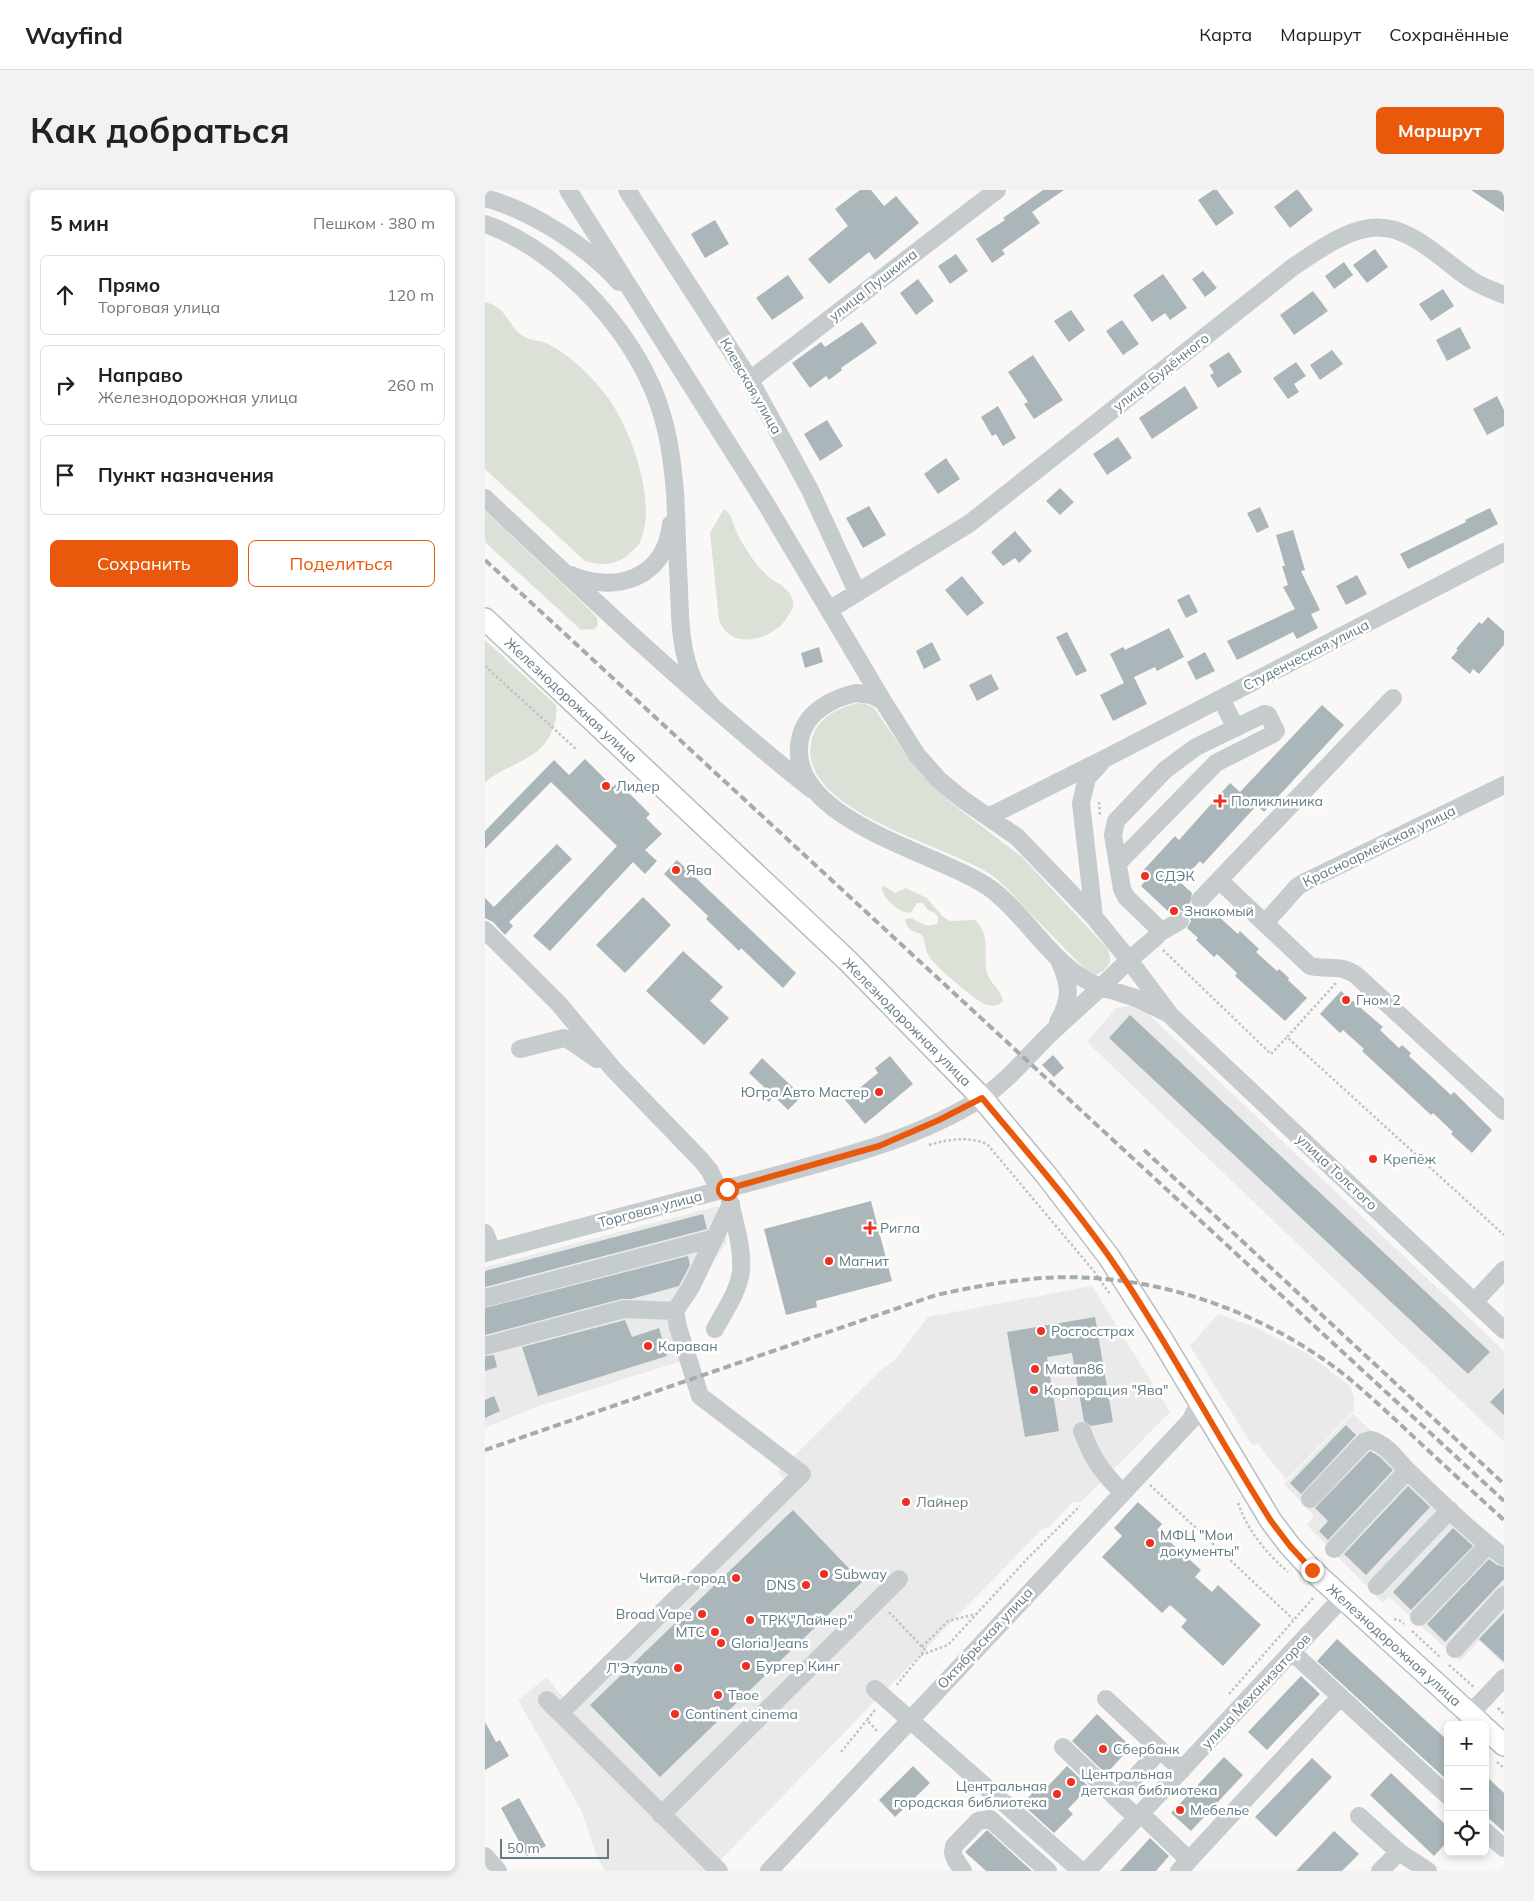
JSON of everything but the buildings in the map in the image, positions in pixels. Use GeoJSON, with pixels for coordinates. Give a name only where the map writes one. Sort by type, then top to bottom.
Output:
{"type":"FeatureCollection","features":[{"type":"Feature","properties":{"kind":"main road","name":"Железнодорожная улица"},"geometry":{"type":"LineString","coordinates":[[485,619],[847,960],[982,1098],[1059,1191],[1127,1283],[1281,1536],[1342,1598],[1478,1721]]}},
{"type":"Feature","properties":{"kind":"main road","name":"Железнодорожная улица"},"geometry":{"type":"LineString","coordinates":[[1489,1731],[1504,1745]]}},
{"type":"Feature","properties":{"kind":"street"},"geometry":{"type":"LineString","coordinates":[[568,190],[766,504],[917,755],[938,779],[962,799],[1017,837],[1094,917],[1129,960],[1169,1015]]}},
{"type":"Feature","properties":{"kind":"street","name":"Киевская улица"},"geometry":{"type":"LineString","coordinates":[[627,190],[750,380],[809,490],[857,592]]}},
{"type":"Feature","properties":{"kind":"street","name":"улица Пушкина"},"geometry":{"type":"LineString","coordinates":[[750,380],[997,190]]}},
{"type":"Feature","properties":{"kind":"street"},"geometry":{"type":"LineString","coordinates":[[485,198],[515,209],[566,237],[591,256],[616,279],[646,312]]}},
{"type":"Feature","properties":{"kind":"street"},"geometry":{"type":"LineString","coordinates":[[485,224],[497,228],[522,242],[562,269],[598,304],[616,327],[643,369],[663,417],[671,452],[675,492],[682,641],[685,656],[695,684],[713,707]]}},
{"type":"Feature","properties":{"kind":"street","name":"улица Будённого"},"geometry":{"type":"LineString","coordinates":[[829,610],[970,522],[1293,267],[1327,245],[1369,228],[1387,227],[1420,242],[1471,279],[1504,295]]}},
{"type":"Feature","properties":{"kind":"street"},"geometry":{"type":"LineString","coordinates":[[562,572],[596,584],[611,584],[640,576],[652,567],[663,552],[671,531],[675,492]]}},
{"type":"Feature","properties":{"kind":"street"},"geometry":{"type":"LineString","coordinates":[[485,498],[562,572],[713,707],[763,751],[843,814],[878,836],[958,870],[985,885],[1008,904],[1057,957],[1084,980],[1136,998],[1169,1015]]}},
{"type":"Feature","properties":{"kind":"street","name":"Студенческая улица"},"geometry":{"type":"LineString","coordinates":[[988,817],[1504,552]]}},
{"type":"Feature","properties":{"kind":"street"},"geometry":{"type":"LineString","coordinates":[[817,794],[803,768],[800,755],[800,743],[807,723],[824,706],[845,695],[864,694],[883,701]]}},
{"type":"Feature","properties":{"kind":"street"},"geometry":{"type":"LineString","coordinates":[[1200,900],[1393,698]]}},
{"type":"Feature","properties":{"kind":"street"},"geometry":{"type":"LineString","coordinates":[[1221,699],[1236,728]]}},
{"type":"Feature","properties":{"kind":"street"},"geometry":{"type":"LineString","coordinates":[[1118,863],[1216,763],[1273,734],[1276,731],[1268,715],[1264,714],[1196,747],[1165,770],[1116,821],[1113,835],[1122,889],[1126,896],[1157,927],[1155,937]]}},
{"type":"Feature","properties":{"kind":"street"},"geometry":{"type":"LineString","coordinates":[[1094,917],[1081,804],[1087,778],[1094,768],[1108,757]]}},
{"type":"Feature","properties":{"kind":"street","name":"Красноармейская улица"},"geometry":{"type":"LineString","coordinates":[[1265,923],[1303,883],[1504,784]]}},
{"type":"Feature","properties":{"kind":"street"},"geometry":{"type":"LineString","coordinates":[[1219,880],[1310,966],[1348,969],[1504,1111]]}},
{"type":"Feature","properties":{"kind":"street"},"geometry":{"type":"LineString","coordinates":[[1051,1033],[1155,937],[1179,921]]}},
{"type":"Feature","properties":{"kind":"street"},"geometry":{"type":"LineString","coordinates":[[485,930],[559,1004],[614,1070],[710,1171],[725,1195],[741,1252],[741,1273],[735,1291],[715,1329]]}},
{"type":"Feature","properties":{"kind":"street"},"geometry":{"type":"LineString","coordinates":[[1051,1033],[1065,1011],[1068,1001],[1067,977],[1057,957]]}},
{"type":"Feature","properties":{"kind":"street","name":"улица Толстого"},"geometry":{"type":"LineString","coordinates":[[1169,1015],[1504,1330]]}},
{"type":"Feature","properties":{"kind":"street","name":"Торговая улица"},"geometry":{"type":"LineString","coordinates":[[488,1252],[725,1195],[879,1146],[939,1120],[982,1098],[1010,1074],[1051,1033]]}},
{"type":"Feature","properties":{"kind":"street"},"geometry":{"type":"LineString","coordinates":[[520,1050],[564,1038],[614,1070]]}},
{"type":"Feature","properties":{"kind":"street"},"geometry":{"type":"LineString","coordinates":[[560,1713],[802,1474],[700,1396],[678,1326],[675,1312],[691,1287],[715,1238],[725,1195]]}},
{"type":"Feature","properties":{"kind":"street"},"geometry":{"type":"LineString","coordinates":[[485,1233],[488,1252]]}},
{"type":"Feature","properties":{"kind":"street"},"geometry":{"type":"LineString","coordinates":[[485,1298],[715,1238]]}},
{"type":"Feature","properties":{"kind":"street"},"geometry":{"type":"LineString","coordinates":[[1474,1302],[1504,1270]]}},
{"type":"Feature","properties":{"kind":"street"},"geometry":{"type":"LineString","coordinates":[[485,1346],[624,1309],[675,1312]]}},
{"type":"Feature","properties":{"kind":"street","name":"Октябрьская улица"},"geometry":{"type":"LineString","coordinates":[[769,1871],[1203,1406]]}},
{"type":"Feature","properties":{"kind":"street"},"geometry":{"type":"LineString","coordinates":[[1082,1431],[1090,1454],[1098,1466],[1122,1492]]}},
{"type":"Feature","properties":{"kind":"street"},"geometry":{"type":"LineString","coordinates":[[1310,1499],[1364,1442],[1371,1440],[1379,1442],[1407,1471],[1504,1558]]}},
{"type":"Feature","properties":{"kind":"street"},"geometry":{"type":"LineString","coordinates":[[1334,1549],[1407,1471]]}},
{"type":"Feature","properties":{"kind":"street"},"geometry":{"type":"LineString","coordinates":[[1377,1586],[1450,1510]]}},
{"type":"Feature","properties":{"kind":"street"},"geometry":{"type":"LineString","coordinates":[[1419,1617],[1488,1545]]}},
{"type":"Feature","properties":{"kind":"street"},"geometry":{"type":"LineString","coordinates":[[661,1814],[899,1579]]}},
{"type":"Feature","properties":{"kind":"street"},"geometry":{"type":"LineString","coordinates":[[1455,1649],[1504,1595]]}},
{"type":"Feature","properties":{"kind":"street","name":"улица Механизаторов"},"geometry":{"type":"LineString","coordinates":[[1087,1871],[1342,1598]]}},
{"type":"Feature","properties":{"kind":"street"},"geometry":{"type":"LineString","coordinates":[[1292,1652],[1444,1792]]}},
{"type":"Feature","properties":{"kind":"street"},"geometry":{"type":"LineString","coordinates":[[1479,1721],[1486,1697],[1504,1678]]}},
{"type":"Feature","properties":{"kind":"street"},"geometry":{"type":"LineString","coordinates":[[880,1693],[1081,1871]]}},
{"type":"Feature","properties":{"kind":"street"},"geometry":{"type":"LineString","coordinates":[[1063,1748],[1116,1798],[1139,1816],[1184,1866],[1340,1697]]}},
{"type":"Feature","properties":{"kind":"street"},"geometry":{"type":"LineString","coordinates":[[1106,1699],[1182,1770]]}},
{"type":"Feature","properties":{"kind":"street"},"geometry":{"type":"LineString","coordinates":[[547,1700],[719,1871]]}},
{"type":"Feature","properties":{"kind":"street"},"geometry":{"type":"LineString","coordinates":[[1116,1798],[1161,1750]]}},
{"type":"Feature","properties":{"kind":"street"},"geometry":{"type":"LineString","coordinates":[[1359,1816],[1399,1852],[1428,1871]]}},
{"type":"Feature","properties":{"kind":"street"},"geometry":{"type":"LineString","coordinates":[[963,1871],[955,1859],[953,1853],[954,1846],[978,1821],[990,1818],[1048,1871]]}},
{"type":"Feature","properties":{"kind":"street"},"geometry":{"type":"LineString","coordinates":[[1489,1835],[1504,1848]]}},
{"type":"Feature","properties":{"kind":"street"},"geometry":{"type":"LineString","coordinates":[[1380,1871],[1399,1852]]}},
{"type":"Feature","properties":{"kind":"path"},"geometry":{"type":"LineString","coordinates":[[485,666],[576,749]]}},
{"type":"Feature","properties":{"kind":"path"},"geometry":{"type":"LineString","coordinates":[[1097,793],[1101,820]]}},
{"type":"Feature","properties":{"kind":"path"},"geometry":{"type":"LineString","coordinates":[[1155,937],[1271,1054],[1348,969]]}},
{"type":"Feature","properties":{"kind":"path"},"geometry":{"type":"LineString","coordinates":[[1287,1037],[1504,1235]]}},
{"type":"Feature","properties":{"kind":"path"},"geometry":{"type":"LineString","coordinates":[[929,1144],[956,1139],[979,1140],[987,1144],[1100,1279]]}},
{"type":"Feature","properties":{"kind":"path"},"geometry":{"type":"LineString","coordinates":[[1149,1484],[1293,1619]]}},
{"type":"Feature","properties":{"kind":"path"},"geometry":{"type":"LineString","coordinates":[[921,1655],[948,1644],[1028,1558],[1080,1506]]}},
{"type":"Feature","properties":{"kind":"path"},"geometry":{"type":"LineString","coordinates":[[1230,1692],[1314,1596]]}},
{"type":"Feature","properties":{"kind":"path"},"geometry":{"type":"LineString","coordinates":[[841,1752],[867,1720],[880,1693],[925,1650],[877,1601]]}},
{"type":"Feature","properties":{"kind":"path"},"geometry":{"type":"LineString","coordinates":[[922,1647],[949,1621],[977,1614]]}},
{"type":"Feature","properties":{"kind":"path"},"geometry":{"type":"LineString","coordinates":[[1386,1618],[1399,1620],[1504,1714]]}},
{"type":"Feature","properties":{"kind":"path"},"geometry":{"type":"LineString","coordinates":[[867,1720],[888,1743]]}},
{"type":"Feature","properties":{"kind":"shaded area"},"geometry":{"type":"Polygon","coordinates":[[[485,302],[498,308],[523,336],[548,344],[572,360],[593,380],[615,408],[624,426],[639,467],[646,509],[644,528],[639,544],[628,555],[618,561],[608,564],[596,564],[585,561],[485,469],[485,302]]]}},
{"type":"Feature","properties":{"kind":"shaded area"},"geometry":{"type":"Polygon","coordinates":[[[724,509],[729,514],[736,532],[754,561],[767,576],[784,587],[792,597],[792,609],[782,624],[773,631],[753,639],[742,639],[733,636],[725,630],[719,620],[710,533],[724,509]]]}},
{"type":"Feature","properties":{"kind":"shaded area"},"geometry":{"type":"Polygon","coordinates":[[[485,511],[591,611],[597,618],[598,624],[595,629],[581,630],[485,542],[485,511]]]}},
{"type":"Feature","properties":{"kind":"shaded area"},"geometry":{"type":"Polygon","coordinates":[[[485,640],[556,705],[556,712],[552,731],[540,749],[523,761],[485,782],[485,640]]]}},
{"type":"Feature","properties":{"kind":"shaded area"},"geometry":{"type":"Polygon","coordinates":[[[857,703],[866,704],[874,708],[923,776],[955,806],[1022,857],[1107,948],[1110,961],[1104,970],[1096,975],[1087,971],[1007,888],[993,876],[972,864],[881,824],[852,808],[828,789],[814,768],[811,743],[813,735],[817,727],[828,716],[842,708],[857,703]]]}},
{"type":"Feature","properties":{"kind":"shaded area"},"geometry":{"type":"Polygon","coordinates":[[[882,886],[895,893],[906,888],[927,898],[943,917],[950,921],[975,920],[980,925],[985,937],[987,974],[1000,992],[1003,1001],[995,1006],[985,1004],[941,969],[929,956],[923,937],[908,928],[905,919],[911,918],[924,925],[934,925],[938,923],[938,917],[935,913],[928,910],[923,903],[917,903],[909,913],[900,910],[884,895],[882,886]]]}},
{"type":"Feature","properties":{"kind":"shaded area"},"geometry":{"type":"Polygon","coordinates":[[[1130,1006],[1146,1012],[1504,1351],[1504,1442],[1087,1042],[1116,1008],[1130,1006]]]}},
{"type":"Feature","properties":{"kind":"shaded area"},"geometry":{"type":"Polygon","coordinates":[[[718,1206],[727,1230],[726,1243],[683,1305],[691,1358],[536,1407],[485,1428],[485,1267],[718,1206]]]}},
{"type":"Feature","properties":{"kind":"shaded area"},"geometry":{"type":"Polygon","coordinates":[[[1092,1286],[1170,1412],[1081,1502],[1073,1502],[1049,1527],[1042,1529],[710,1871],[605,1871],[597,1857],[581,1810],[518,1700],[547,1677],[563,1697],[785,1480],[778,1472],[882,1369],[894,1361],[928,1317],[1092,1286]]]}},
{"type":"Feature","properties":{"kind":"shaded area"},"geometry":{"type":"Polygon","coordinates":[[[1218,1314],[1255,1327],[1308,1354],[1350,1386],[1354,1397],[1354,1411],[1286,1480],[1258,1444],[1252,1445],[1190,1346],[1218,1314]]]}},
{"type":"Feature","properties":{"kind":"shaded area"},"geometry":{"type":"Polygon","coordinates":[[[1353,1414],[1504,1555],[1503,1664],[1479,1641],[1460,1661],[1389,1597],[1383,1603],[1307,1525],[1314,1516],[1284,1484],[1353,1414]]]}},
{"type":"Feature","properties":{"kind":"railway"},"geometry":{"type":"LineString","coordinates":[[485,560],[1504,1501]]}},
{"type":"Feature","properties":{"kind":"railway"},"geometry":{"type":"LineString","coordinates":[[1144,1150],[1504,1484]]}},
{"type":"Feature","properties":{"kind":"railway"},"geometry":{"type":"LineString","coordinates":[[485,1450],[936,1295],[989,1284],[1022,1280],[1062,1277],[1101,1279],[1141,1284],[1180,1292],[1254,1320],[1290,1338],[1323,1359],[1353,1382],[1504,1520]]}},
{"type":"Feature","properties":{"kind":"place","name":"Лидер"},"geometry":{"type":"Point","coordinates":[606,786]}},
{"type":"Feature","properties":{"kind":"place","name":"Поликлиника"},"geometry":{"type":"Point","coordinates":[1220,801]}},
{"type":"Feature","properties":{"kind":"place","name":"Ява"},"geometry":{"type":"Point","coordinates":[676,870]}},
{"type":"Feature","properties":{"kind":"place","name":"СДЭК"},"geometry":{"type":"Point","coordinates":[1145,876]}},
{"type":"Feature","properties":{"kind":"place","name":"Знакомый"},"geometry":{"type":"Point","coordinates":[1174,911]}},
{"type":"Feature","properties":{"kind":"place","name":"Гном 2"},"geometry":{"type":"Point","coordinates":[1346,1000]}},
{"type":"Feature","properties":{"kind":"place","name":"Югра Авто Мастер"},"geometry":{"type":"Point","coordinates":[879,1092]}},
{"type":"Feature","properties":{"kind":"place","name":"Крепёж"},"geometry":{"type":"Point","coordinates":[1373,1159]}},
{"type":"Feature","properties":{"kind":"place","name":"Ригла"},"geometry":{"type":"Point","coordinates":[870,1228]}},
{"type":"Feature","properties":{"kind":"place","name":"Магнит"},"geometry":{"type":"Point","coordinates":[829,1261]}},
{"type":"Feature","properties":{"kind":"place","name":"Росгосстрах"},"geometry":{"type":"Point","coordinates":[1041,1331]}},
{"type":"Feature","properties":{"kind":"place","name":"Караван"},"geometry":{"type":"Point","coordinates":[648,1346]}},
{"type":"Feature","properties":{"kind":"place","name":"Matan86"},"geometry":{"type":"Point","coordinates":[1035,1369]}},
{"type":"Feature","properties":{"kind":"place","name":"Корпорация \"Ява\""},"geometry":{"type":"Point","coordinates":[1034,1390]}},
{"type":"Feature","properties":{"kind":"place","name":"Лайнер"},"geometry":{"type":"Point","coordinates":[906,1502]}},
{"type":"Feature","properties":{"kind":"place","name":"МФЦ \"Мои документы\""},"geometry":{"type":"Point","coordinates":[1150,1543]}},
{"type":"Feature","properties":{"kind":"place","name":"Subway"},"geometry":{"type":"Point","coordinates":[824,1574]}},
{"type":"Feature","properties":{"kind":"place","name":"Читай-город"},"geometry":{"type":"Point","coordinates":[736,1578]}},
{"type":"Feature","properties":{"kind":"place","name":"DNS"},"geometry":{"type":"Point","coordinates":[806,1585]}},
{"type":"Feature","properties":{"kind":"place","name":"Broad Vape"},"geometry":{"type":"Point","coordinates":[702,1614]}},
{"type":"Feature","properties":{"kind":"place","name":"ТРК \"Лайнер\""},"geometry":{"type":"Point","coordinates":[750,1620]}},
{"type":"Feature","properties":{"kind":"place","name":"МТС"},"geometry":{"type":"Point","coordinates":[715,1632]}},
{"type":"Feature","properties":{"kind":"place","name":"Gloria Jeans"},"geometry":{"type":"Point","coordinates":[721,1643]}},
{"type":"Feature","properties":{"kind":"place","name":"Бургер Кинг"},"geometry":{"type":"Point","coordinates":[746,1666]}},
{"type":"Feature","properties":{"kind":"place","name":"Л'Этуаль"},"geometry":{"type":"Point","coordinates":[678,1668]}},
{"type":"Feature","properties":{"kind":"place","name":"Твое"},"geometry":{"type":"Point","coordinates":[718,1695]}},
{"type":"Feature","properties":{"kind":"place","name":"Continent cinema"},"geometry":{"type":"Point","coordinates":[675,1714]}},
{"type":"Feature","properties":{"kind":"place","name":"Сбербанк"},"geometry":{"type":"Point","coordinates":[1103,1749]}},
{"type":"Feature","properties":{"kind":"place","name":"Центральная детская библиотека"},"geometry":{"type":"Point","coordinates":[1071,1782]}},
{"type":"Feature","properties":{"kind":"place","name":"Центральная городская библиотека"},"geometry":{"type":"Point","coordinates":[1057,1794]}},
{"type":"Feature","properties":{"kind":"place","name":"Мебелье"},"geometry":{"type":"Point","coordinates":[1180,1810]}},
{"type":"Feature","properties":{"kind":"route"},"geometry":{"type":"LineString","coordinates":[[727,1189],[896,1140],[982,1098],[1047,1176],[1109,1257],[1203,1406],[1271,1521],[1281,1536],[1312,1570]]}}]}
